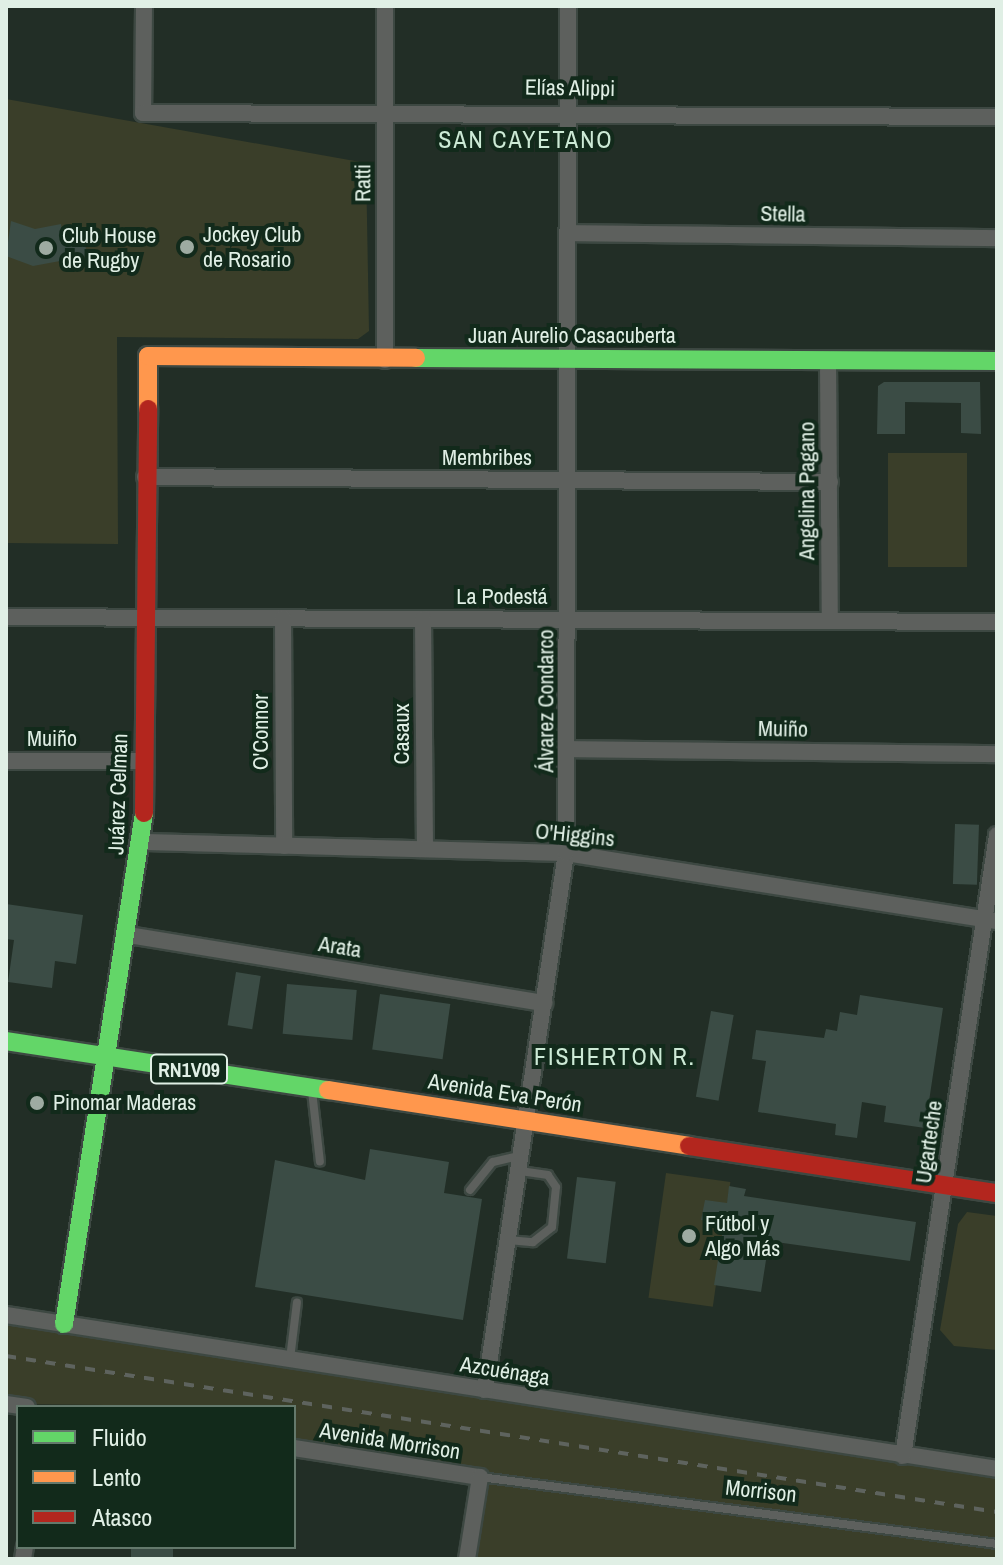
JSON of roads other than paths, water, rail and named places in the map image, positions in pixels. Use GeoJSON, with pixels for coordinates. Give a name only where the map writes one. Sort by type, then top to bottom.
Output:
{"type":"FeatureCollection","features":[{"type":"Feature","properties":{"kind":"street","name":"Elías Alippi"},"geometry":{"type":"LineString","coordinates":[[144,6],[143,113],[385,109],[997,117]]}},
{"type":"Feature","properties":{"kind":"street","name":"Ratti"},"geometry":{"type":"LineString","coordinates":[[385,6],[385,360]]}},
{"type":"Feature","properties":{"kind":"street","name":"Álvarez Condarco"},"geometry":{"type":"LineString","coordinates":[[485,1390],[566,853],[568,6]]}},
{"type":"Feature","properties":{"kind":"street","name":"Stella"},"geometry":{"type":"LineString","coordinates":[[568,233],[997,238]]}},
{"type":"Feature","properties":{"kind":"street","name":"Juan Aurelio Casacuberta"},"geometry":{"type":"LineString","coordinates":[[148,356],[385,360],[997,361]]}},
{"type":"Feature","properties":{"kind":"street","name":"Juárez Celman"},"geometry":{"type":"LineString","coordinates":[[64,1324],[144,842],[148,356]]}},
{"type":"Feature","properties":{"kind":"street","name":"Angelina Pagano"},"geometry":{"type":"LineString","coordinates":[[828,361],[830,621]]}},
{"type":"Feature","properties":{"kind":"street","name":"Membribes"},"geometry":{"type":"LineString","coordinates":[[145,477],[830,482]]}},
{"type":"Feature","properties":{"kind":"street","name":"La Podestá"},"geometry":{"type":"LineString","coordinates":[[6,617],[997,622]]}},
{"type":"Feature","properties":{"kind":"street","name":"O'Connor"},"geometry":{"type":"LineString","coordinates":[[283,618],[284,846]]}},
{"type":"Feature","properties":{"kind":"street","name":"Casaux"},"geometry":{"type":"LineString","coordinates":[[423,619],[425,848]]}},
{"type":"Feature","properties":{"kind":"street","name":"Muiño"},"geometry":{"type":"LineString","coordinates":[[568,749],[997,754]]}},
{"type":"Feature","properties":{"kind":"street","name":"Muiño"},"geometry":{"type":"LineString","coordinates":[[6,761],[145,761]]}},
{"type":"Feature","properties":{"kind":"street","name":"Ugarteche"},"geometry":{"type":"LineString","coordinates":[[903,1456],[991,920],[997,835]]}},
{"type":"Feature","properties":{"kind":"street","name":"O'Higgins"},"geometry":{"type":"LineString","coordinates":[[144,842],[566,853],[991,920]]}},
{"type":"Feature","properties":{"kind":"street","name":"Arata"},"geometry":{"type":"LineString","coordinates":[[128,935],[544,1003]]}},
{"type":"Feature","properties":{"kind":"street","name":"Avenida Eva Perón"},"geometry":{"type":"LineString","coordinates":[[6,1041],[997,1193]]}},
{"type":"Feature","properties":{"kind":"street","name":"Azcuénaga"},"geometry":{"type":"LineString","coordinates":[[6,1315],[997,1469]]}},
{"type":"Feature","properties":{"kind":"street","name":"Avenida Morrison"},"geometry":{"type":"LineString","coordinates":[[296,1448],[480,1477]]}},
{"type":"Feature","properties":{"kind":"street"},"geometry":{"type":"LineString","coordinates":[[467,1559],[480,1477]]}},
{"type":"Feature","properties":{"kind":"lane"},"geometry":{"type":"LineString","coordinates":[[311,1088],[320,1162]]}},
{"type":"Feature","properties":{"kind":"lane"},"geometry":{"type":"LineString","coordinates":[[470,1190],[493,1162],[520,1164],[548,1175],[556,1187],[552,1227],[533,1242],[508,1240]]}},
{"type":"Feature","properties":{"kind":"lane"},"geometry":{"type":"LineString","coordinates":[[290,1359],[297,1302]]}},
{"type":"Feature","properties":{"kind":"lane","name":"Morrison"},"geometry":{"type":"LineString","coordinates":[[480,1477],[997,1544]]}},
{"type":"Feature","properties":{"kind":"railway"},"geometry":{"type":"LineString","coordinates":[[6,1356],[997,1512]]}},
{"type":"Feature","properties":{"kind":"place","name":"Jockey Club de Rosario"},"geometry":{"type":"Point","coordinates":[187,247]}},
{"type":"Feature","properties":{"kind":"place","name":"Club House de Rugby"},"geometry":{"type":"Point","coordinates":[46,248]}},
{"type":"Feature","properties":{"kind":"place","name":"Pinomar Maderas"},"geometry":{"type":"Point","coordinates":[37,1103]}},
{"type":"Feature","properties":{"kind":"place","name":"Fútbol y Algo Más"},"geometry":{"type":"Point","coordinates":[689,1236]}},
{"type":"Feature","properties":{"kind":"district","name":"SAN CAYETANO"},"geometry":{"type":"Point","coordinates":[526,140]}},
{"type":"Feature","properties":{"kind":"district","name":"FISHERTON R."},"geometry":{"type":"Point","coordinates":[615,1057]}}]}
